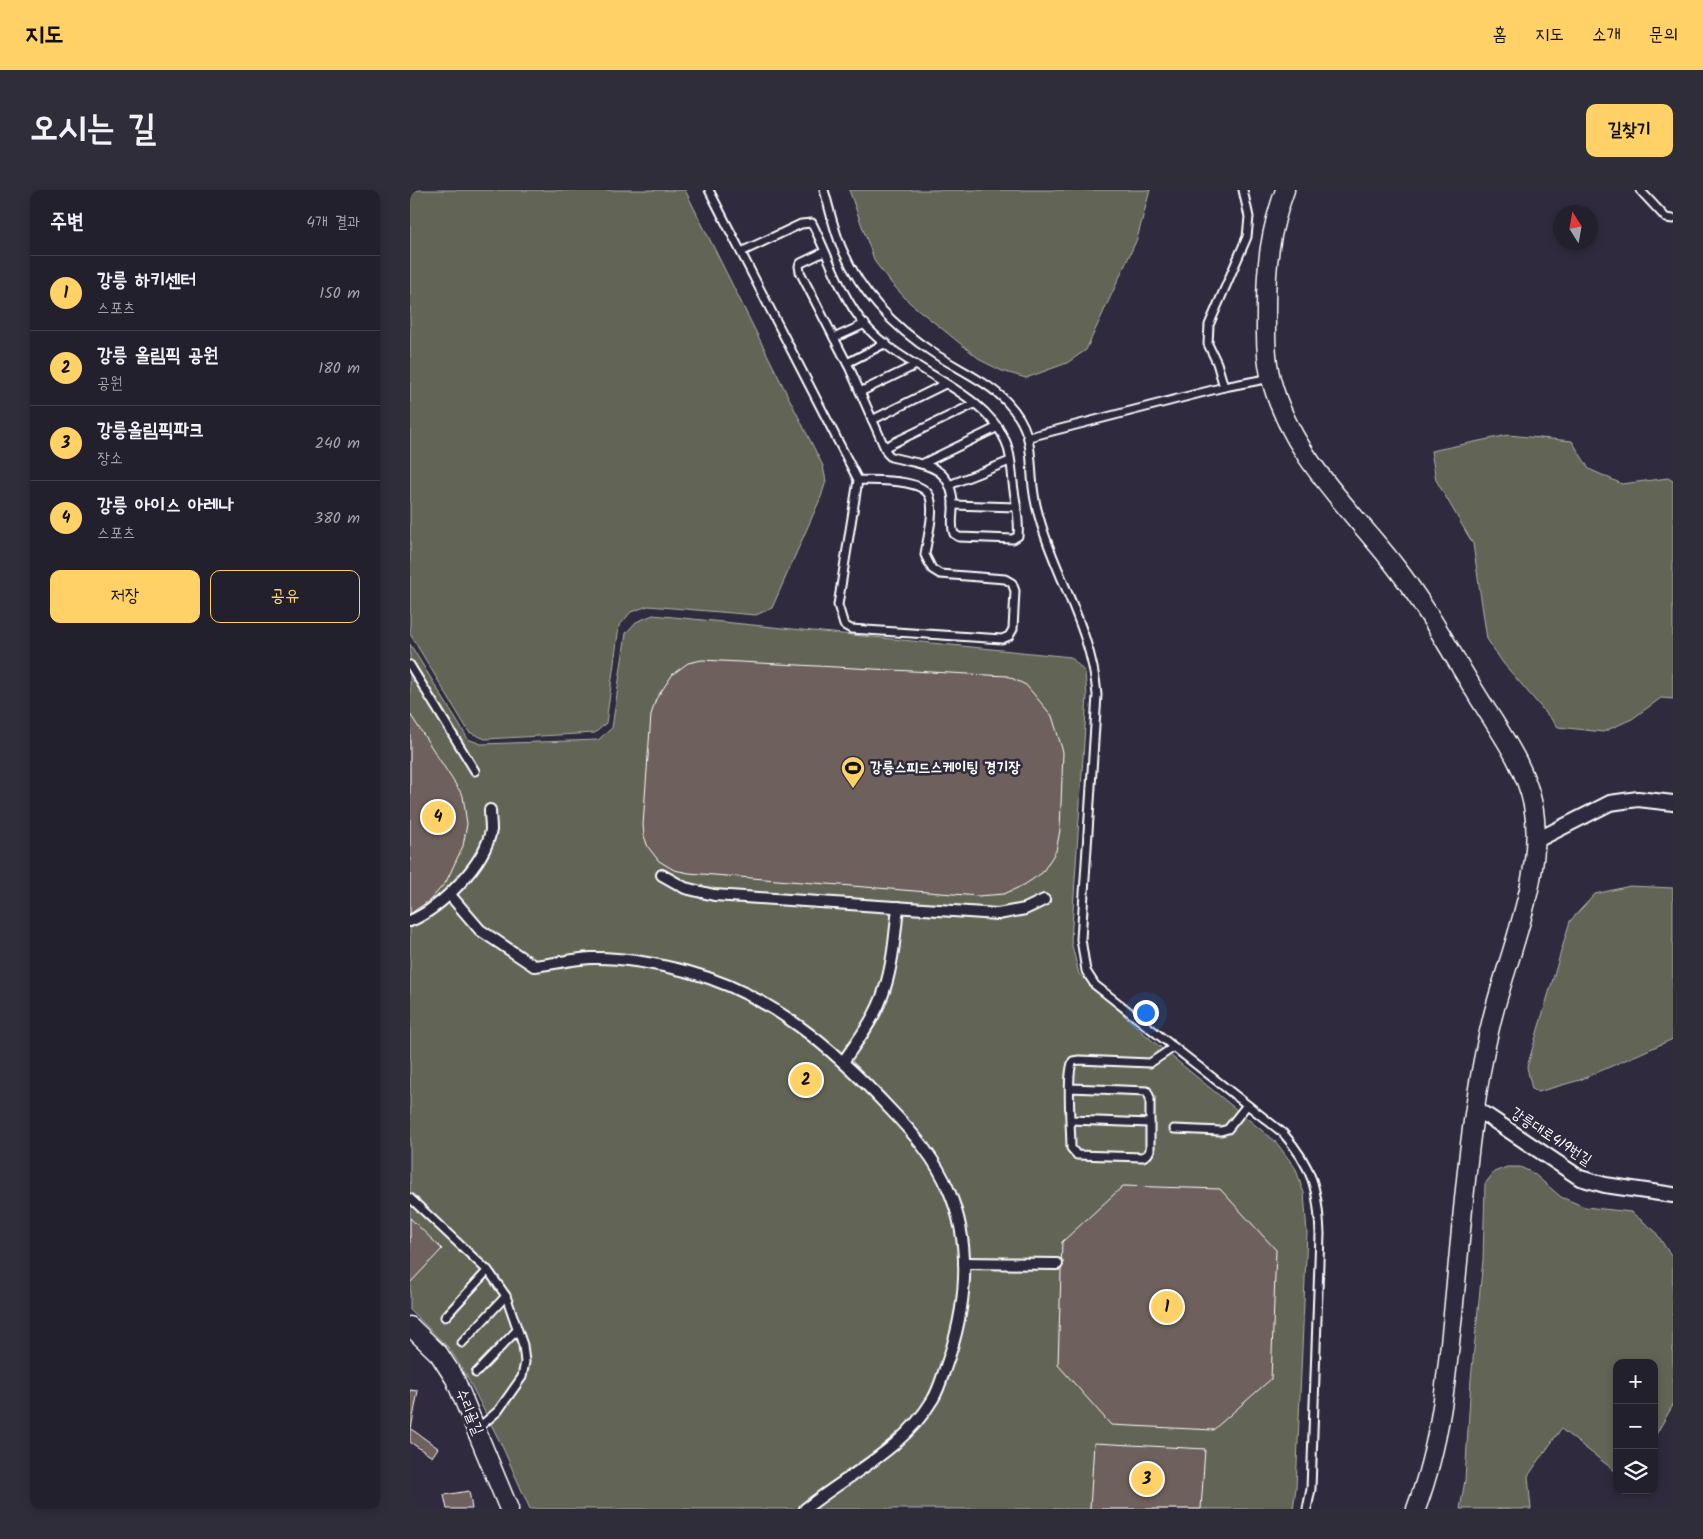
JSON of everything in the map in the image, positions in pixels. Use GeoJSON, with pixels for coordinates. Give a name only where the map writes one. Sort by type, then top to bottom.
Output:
{"type":"FeatureCollection","features":[{"type":"Feature","properties":{"kind":"street"},"geometry":{"type":"LineString","coordinates":[[1285,190],[1273,225],[1267,259],[1266,351],[1271,378],[1283,414],[1302,449],[1341,502],[1414,591],[1520,765],[1532,802],[1535,841],[1532,870],[1520,923],[1492,1019],[1474,1109],[1442,1412],[1416,1509]]}},
{"type":"Feature","properties":{"kind":"street"},"geometry":{"type":"LineString","coordinates":[[1535,841],[1610,803],[1638,799],[1673,802]]}},
{"type":"Feature","properties":{"kind":"street"},"geometry":{"type":"LineString","coordinates":[[410,921],[422,916],[450,895],[476,864],[490,830],[490,810]]}},
{"type":"Feature","properties":{"kind":"street"},"geometry":{"type":"LineString","coordinates":[[662,875],[685,888],[714,895],[998,914],[1025,909],[1044,900]]}},
{"type":"Feature","properties":{"kind":"street"},"geometry":{"type":"LineString","coordinates":[[450,895],[480,930],[534,966],[592,958],[654,964],[691,972],[742,991],[788,1018],[860,1076],[903,1123],[933,1160],[949,1191],[960,1224],[964,1263],[962,1307],[951,1350],[930,1403],[921,1417],[898,1442],[872,1463],[805,1509]]}},
{"type":"Feature","properties":{"kind":"street"},"geometry":{"type":"LineString","coordinates":[[843,1062],[867,1027],[884,992],[894,951],[898,907]]}},
{"type":"Feature","properties":{"kind":"street","name":"강릉대로419번길"},"geometry":{"type":"LineString","coordinates":[[1474,1109],[1489,1116],[1580,1178],[1605,1185],[1673,1195]]}},
{"type":"Feature","properties":{"kind":"street"},"geometry":{"type":"LineString","coordinates":[[964,1263],[1057,1264]]}},
{"type":"Feature","properties":{"kind":"street","name":"수리골길"},"geometry":{"type":"LineString","coordinates":[[410,1326],[439,1354],[455,1379],[509,1509]]}},
{"type":"Feature","properties":{"kind":"lane"},"geometry":{"type":"LineString","coordinates":[[709,190],[858,480],[838,605],[844,625],[851,629],[1002,639],[1009,636],[1013,629],[1015,591],[1012,583],[1005,579],[940,574],[927,563],[925,555],[931,508],[930,497],[925,489],[916,484],[858,480]]}},
{"type":"Feature","properties":{"kind":"lane"},"geometry":{"type":"LineString","coordinates":[[824,190],[842,250],[854,275],[873,301],[893,324],[919,344],[993,389],[1021,419],[1029,437],[1032,483],[1042,526],[1086,639],[1095,671],[1096,695],[1081,938],[1082,956],[1086,971],[1095,985],[1283,1133],[1306,1162],[1313,1178],[1319,1206],[1311,1489],[1307,1509]]}},
{"type":"Feature","properties":{"kind":"lane"},"geometry":{"type":"LineString","coordinates":[[1224,387],[1217,362],[1208,344],[1209,325],[1247,237],[1249,217],[1243,190]]}},
{"type":"Feature","properties":{"kind":"lane"},"geometry":{"type":"LineString","coordinates":[[1640,190],[1666,218],[1673,219]]}},
{"type":"Feature","properties":{"kind":"lane"},"geometry":{"type":"LineString","coordinates":[[741,252],[806,222],[812,223],[848,300],[865,324],[886,343],[974,404],[992,418],[998,427],[1007,444],[1018,536],[1013,539],[959,537],[954,534],[952,529],[953,505],[949,485],[942,473],[922,464],[891,457],[884,447],[847,363],[798,266],[801,262],[824,252]]}},
{"type":"Feature","properties":{"kind":"lane"},"geometry":{"type":"LineString","coordinates":[[834,338],[865,324]]}},
{"type":"Feature","properties":{"kind":"lane"},"geometry":{"type":"LineString","coordinates":[[847,363],[886,343]]}},
{"type":"Feature","properties":{"kind":"lane"},"geometry":{"type":"LineString","coordinates":[[860,392],[916,365]]}},
{"type":"Feature","properties":{"kind":"lane"},"geometry":{"type":"LineString","coordinates":[[1029,437],[1224,387],[1271,378]]}},
{"type":"Feature","properties":{"kind":"lane"},"geometry":{"type":"LineString","coordinates":[[872,420],[944,384]]}},
{"type":"Feature","properties":{"kind":"lane"},"geometry":{"type":"LineString","coordinates":[[884,447],[974,404]]}},
{"type":"Feature","properties":{"kind":"lane"},"geometry":{"type":"LineString","coordinates":[[922,464],[998,427]]}},
{"type":"Feature","properties":{"kind":"lane"},"geometry":{"type":"LineString","coordinates":[[949,485],[1010,461]]}},
{"type":"Feature","properties":{"kind":"lane"},"geometry":{"type":"LineString","coordinates":[[953,505],[1016,507]]}},
{"type":"Feature","properties":{"kind":"lane"},"geometry":{"type":"LineString","coordinates":[[410,665],[476,771]]}},
{"type":"Feature","properties":{"kind":"lane"},"geometry":{"type":"LineString","coordinates":[[1070,1088],[1147,1091],[1150,1098],[1150,1150],[1148,1154],[1143,1156],[1077,1155],[1071,1148],[1071,1120],[1070,1088],[1070,1067],[1074,1061],[1150,1063],[1174,1047]]}},
{"type":"Feature","properties":{"kind":"lane"},"geometry":{"type":"LineString","coordinates":[[1174,1130],[1221,1131],[1228,1129],[1247,1105]]}},
{"type":"Feature","properties":{"kind":"lane"},"geometry":{"type":"LineString","coordinates":[[1071,1120],[1150,1123]]}},
{"type":"Feature","properties":{"kind":"lane"},"geometry":{"type":"LineString","coordinates":[[410,1198],[488,1270],[506,1296],[518,1330],[525,1362],[522,1377],[498,1411],[476,1429]]}},
{"type":"Feature","properties":{"kind":"lane"},"geometry":{"type":"LineString","coordinates":[[445,1317],[488,1270]]}},
{"type":"Feature","properties":{"kind":"lane"},"geometry":{"type":"LineString","coordinates":[[462,1343],[506,1296]]}},
{"type":"Feature","properties":{"kind":"lane"},"geometry":{"type":"LineString","coordinates":[[476,1372],[518,1330]]}},
{"type":"Feature","properties":{"kind":"green space"},"geometry":{"type":"Polygon","coordinates":[[[410,190],[685,190],[823,466],[826,481],[821,497],[772,608],[756,615],[648,606],[631,612],[619,626],[606,723],[595,733],[485,739],[469,732],[410,634],[410,190]]]}},
{"type":"Feature","properties":{"kind":"green space"},"geometry":{"type":"Polygon","coordinates":[[[849,190],[1150,190],[1137,239],[1086,350],[1067,363],[1026,378],[1002,371],[982,361],[910,303],[892,284],[875,262],[849,190]]]}},
{"type":"Feature","properties":{"kind":"green space"},"geometry":{"type":"Polygon","coordinates":[[[1508,435],[1572,441],[1589,469],[1622,484],[1668,478],[1673,481],[1673,699],[1661,698],[1632,719],[1603,732],[1558,727],[1503,663],[1487,639],[1473,544],[1436,480],[1431,451],[1508,435]]]}},
{"type":"Feature","properties":{"kind":"green space"},"geometry":{"type":"Polygon","coordinates":[[[653,615],[1071,657],[1085,672],[1087,696],[1071,941],[1079,974],[1148,1037],[1276,1142],[1296,1169],[1304,1193],[1307,1233],[1296,1488],[1293,1509],[530,1509],[502,1446],[465,1373],[449,1348],[410,1310],[410,644],[468,739],[481,744],[598,740],[612,728],[626,633],[636,622],[653,615]]]}},
{"type":"Feature","properties":{"kind":"green space"},"geometry":{"type":"Polygon","coordinates":[[[1630,886],[1673,888],[1673,1039],[1580,1080],[1538,1092],[1532,1089],[1527,1067],[1570,921],[1595,894],[1630,886]]]}},
{"type":"Feature","properties":{"kind":"green space"},"geometry":{"type":"Polygon","coordinates":[[[1507,1167],[1520,1167],[1533,1173],[1561,1197],[1585,1207],[1631,1212],[1655,1231],[1673,1259],[1673,1405],[1658,1431],[1658,1359],[1613,1359],[1613,1469],[1561,1429],[1528,1476],[1531,1509],[1460,1509],[1465,1480],[1471,1379],[1483,1260],[1485,1184],[1494,1172],[1507,1167]]]}},
{"type":"Feature","properties":{"kind":"building","name":"강릉스피드스케이팅 경기장"},"geometry":{"type":"Polygon","coordinates":[[[702,660],[1007,676],[1026,685],[1052,716],[1063,752],[1060,830],[1056,851],[1042,873],[1024,885],[1004,894],[978,896],[689,873],[674,870],[659,861],[648,847],[644,836],[643,825],[651,715],[656,699],[673,674],[688,663],[702,660]]]}},
{"type":"Feature","properties":{"kind":"building"},"geometry":{"type":"Polygon","coordinates":[[[410,714],[463,796],[467,824],[463,846],[446,882],[430,900],[410,914],[410,714]]]}},
{"type":"Feature","properties":{"kind":"building"},"geometry":{"type":"Polygon","coordinates":[[[1123,1186],[1220,1189],[1276,1250],[1271,1379],[1213,1430],[1111,1425],[1058,1365],[1062,1242],[1123,1186]]]}},
{"type":"Feature","properties":{"kind":"building"},"geometry":{"type":"Polygon","coordinates":[[[410,1218],[442,1249],[410,1283],[410,1218]]]}},
{"type":"Feature","properties":{"kind":"building"},"geometry":{"type":"Polygon","coordinates":[[[410,1390],[418,1391],[411,1429],[438,1448],[432,1457],[410,1442],[410,1390]]]}},
{"type":"Feature","properties":{"kind":"building"},"geometry":{"type":"Polygon","coordinates":[[[1094,1443],[1205,1449],[1201,1509],[1090,1509],[1094,1443]]]}},
{"type":"Feature","properties":{"kind":"building"},"geometry":{"type":"Polygon","coordinates":[[[469,1491],[472,1509],[447,1509],[444,1495],[469,1491]]]}},
{"type":"Feature","properties":{"kind":"place","name":"강릉스피드스케이팅 경기장"},"geometry":{"type":"Point","coordinates":[853,789]}},
{"type":"Feature","properties":{"kind":"place","name":"강릉 아이스 아레나"},"geometry":{"type":"Point","coordinates":[438,817]}},
{"type":"Feature","properties":{"kind":"place","name":"강릉 올림픽 공원"},"geometry":{"type":"Point","coordinates":[806,1080]}},
{"type":"Feature","properties":{"kind":"place","name":"강릉 하키센터"},"geometry":{"type":"Point","coordinates":[1167,1307]}},
{"type":"Feature","properties":{"kind":"place","name":"강릉올림픽파크"},"geometry":{"type":"Point","coordinates":[1147,1479]}}]}
